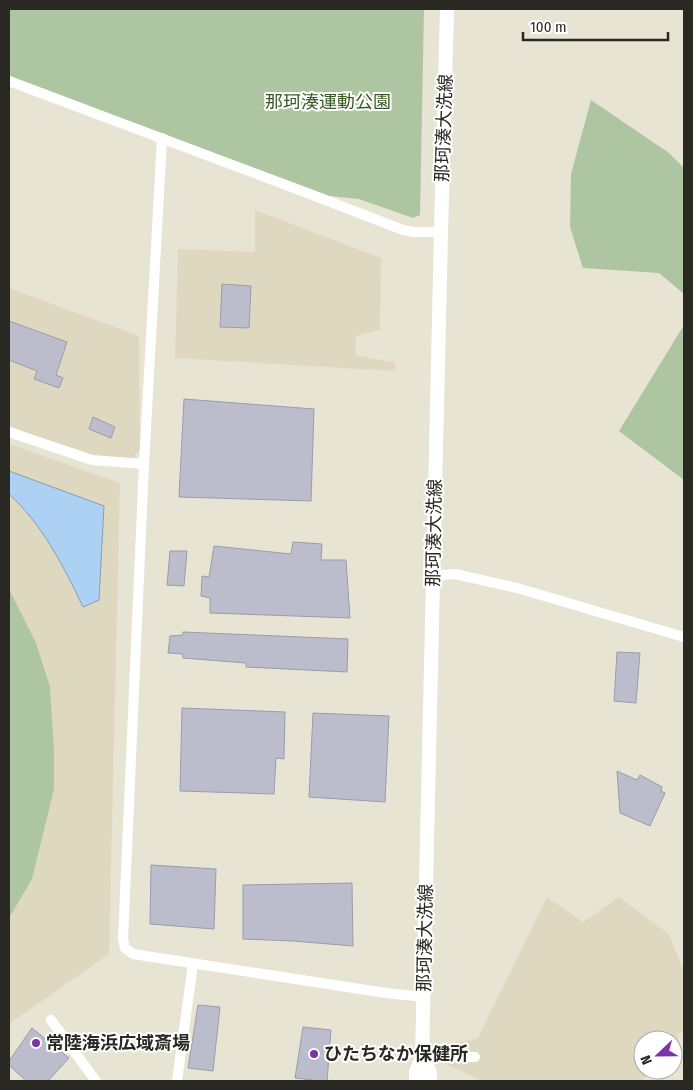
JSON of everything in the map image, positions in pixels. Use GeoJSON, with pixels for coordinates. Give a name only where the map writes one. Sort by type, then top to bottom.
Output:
{"type":"FeatureCollection","features":[{"type":"Feature","properties":{"kind":"main road","name":"那珂湊大洗線"},"geometry":{"type":"LineString","coordinates":[[416,1081],[416,1072],[422,1057],[424,996],[440,232],[447,9]]}},
{"type":"Feature","properties":{"kind":"main road","name":"那珂湊大洗線"},"geometry":{"type":"LineString","coordinates":[[422,1057],[430,1072],[430,1081]]}},
{"type":"Feature","properties":{"kind":"street"},"geometry":{"type":"LineString","coordinates":[[9,81],[403,230],[440,232]]}},
{"type":"Feature","properties":{"kind":"street"},"geometry":{"type":"LineString","coordinates":[[162,138],[144,464],[122,939],[125,948],[133,954],[386,993],[424,996]]}},
{"type":"Feature","properties":{"kind":"street"},"geometry":{"type":"LineString","coordinates":[[9,432],[92,460],[144,464]]}},
{"type":"Feature","properties":{"kind":"street"},"geometry":{"type":"LineString","coordinates":[[433,576],[455,574],[517,588],[684,637]]}},
{"type":"Feature","properties":{"kind":"street"},"geometry":{"type":"LineString","coordinates":[[177,1081],[193,964]]}},
{"type":"Feature","properties":{"kind":"street"},"geometry":{"type":"LineString","coordinates":[[51,1020],[96,1081]]}},
{"type":"Feature","properties":{"kind":"street"},"geometry":{"type":"LineString","coordinates":[[422,1057],[475,1056]]}},
{"type":"Feature","properties":{"kind":"shaded area"},"geometry":{"type":"Polygon","coordinates":[[[255,210],[381,258],[380,330],[356,336],[355,355],[395,363],[395,371],[175,358],[178,249],[255,252],[255,210]]]}},
{"type":"Feature","properties":{"kind":"shaded area"},"geometry":{"type":"Polygon","coordinates":[[[9,288],[139,336],[140,449],[129,463],[77,452],[9,426],[9,288]]]}},
{"type":"Feature","properties":{"kind":"shaded area"},"geometry":{"type":"Polygon","coordinates":[[[9,444],[120,483],[109,954],[9,1024],[9,444]]]}},
{"type":"Feature","properties":{"kind":"shaded area"},"geometry":{"type":"Polygon","coordinates":[[[547,897],[583,922],[619,897],[669,934],[684,972],[684,1031],[633,1030],[633,1080],[642,1080],[641,1081],[483,1081],[448,1065],[446,1045],[478,1038],[547,897]]]}},
{"type":"Feature","properties":{"kind":"green space","name":"那珂湊運動公園"},"geometry":{"type":"Polygon","coordinates":[[[9,9],[424,9],[420,215],[413,218],[359,199],[310,194],[9,81],[9,9]]]}},
{"type":"Feature","properties":{"kind":"green space"},"geometry":{"type":"Polygon","coordinates":[[[591,100],[669,153],[684,168],[684,294],[659,273],[583,268],[570,227],[571,174],[591,100]]]}},
{"type":"Feature","properties":{"kind":"green space"},"geometry":{"type":"Polygon","coordinates":[[[684,325],[684,480],[619,431],[684,325]]]}},
{"type":"Feature","properties":{"kind":"green space"},"geometry":{"type":"Polygon","coordinates":[[[9,589],[36,643],[50,687],[54,789],[32,879],[9,918],[9,589]]]}},
{"type":"Feature","properties":{"kind":"water"},"geometry":{"type":"Polygon","coordinates":[[[9,471],[104,506],[99,600],[83,607],[42,532],[9,494],[9,471]]]}},
{"type":"Feature","properties":{"kind":"building"},"geometry":{"type":"Polygon","coordinates":[[[222,284],[251,286],[249,328],[220,327],[222,284]]]}},
{"type":"Feature","properties":{"kind":"building"},"geometry":{"type":"Polygon","coordinates":[[[9,321],[67,342],[56,375],[63,378],[59,388],[34,379],[37,371],[9,360],[9,321]]]}},
{"type":"Feature","properties":{"kind":"building"},"geometry":{"type":"Polygon","coordinates":[[[184,399],[314,409],[311,501],[179,497],[184,399]]]}},
{"type":"Feature","properties":{"kind":"building"},"geometry":{"type":"Polygon","coordinates":[[[93,417],[115,427],[111,438],[89,429],[93,417]]]}},
{"type":"Feature","properties":{"kind":"building"},"geometry":{"type":"Polygon","coordinates":[[[293,542],[322,544],[321,560],[346,560],[350,618],[210,613],[210,598],[201,596],[202,576],[209,577],[214,546],[291,554],[293,542]]]}},
{"type":"Feature","properties":{"kind":"building"},"geometry":{"type":"Polygon","coordinates":[[[170,551],[187,551],[184,586],[167,585],[170,551]]]}},
{"type":"Feature","properties":{"kind":"building"},"geometry":{"type":"Polygon","coordinates":[[[183,632],[348,639],[347,672],[246,667],[246,663],[183,658],[183,654],[168,653],[170,636],[183,635],[183,632]]]}},
{"type":"Feature","properties":{"kind":"building"},"geometry":{"type":"Polygon","coordinates":[[[617,652],[640,653],[636,703],[614,701],[617,652]]]}},
{"type":"Feature","properties":{"kind":"building"},"geometry":{"type":"Polygon","coordinates":[[[182,708],[285,712],[284,759],[276,758],[274,794],[180,791],[182,708]]]}},
{"type":"Feature","properties":{"kind":"building"},"geometry":{"type":"Polygon","coordinates":[[[313,713],[389,716],[385,802],[309,797],[313,713]]]}},
{"type":"Feature","properties":{"kind":"building"},"geometry":{"type":"Polygon","coordinates":[[[617,771],[637,780],[640,775],[662,787],[661,791],[665,793],[650,826],[620,813],[617,771]]]}},
{"type":"Feature","properties":{"kind":"building"},"geometry":{"type":"Polygon","coordinates":[[[151,865],[216,869],[214,929],[150,924],[151,865]]]}},
{"type":"Feature","properties":{"kind":"building"},"geometry":{"type":"Polygon","coordinates":[[[352,883],[353,946],[243,939],[243,885],[352,883]]]}},
{"type":"Feature","properties":{"kind":"building"},"geometry":{"type":"Polygon","coordinates":[[[198,1005],[220,1007],[213,1071],[188,1068],[198,1005]]]}},
{"type":"Feature","properties":{"kind":"building","name":"ひたちなか保健所"},"geometry":{"type":"Polygon","coordinates":[[[303,1027],[331,1030],[327,1081],[295,1078],[303,1027]]]}},
{"type":"Feature","properties":{"kind":"building","name":"常陸海浜広域斎場"},"geometry":{"type":"Polygon","coordinates":[[[32,1028],[69,1058],[48,1081],[26,1081],[9,1065],[9,1061],[32,1028]]]}},
{"type":"Feature","properties":{"kind":"place","name":"常陸海浜広域斎場"},"geometry":{"type":"Point","coordinates":[36,1043]}},
{"type":"Feature","properties":{"kind":"place","name":"ひたちなか保健所"},"geometry":{"type":"Point","coordinates":[314,1054]}}]}
